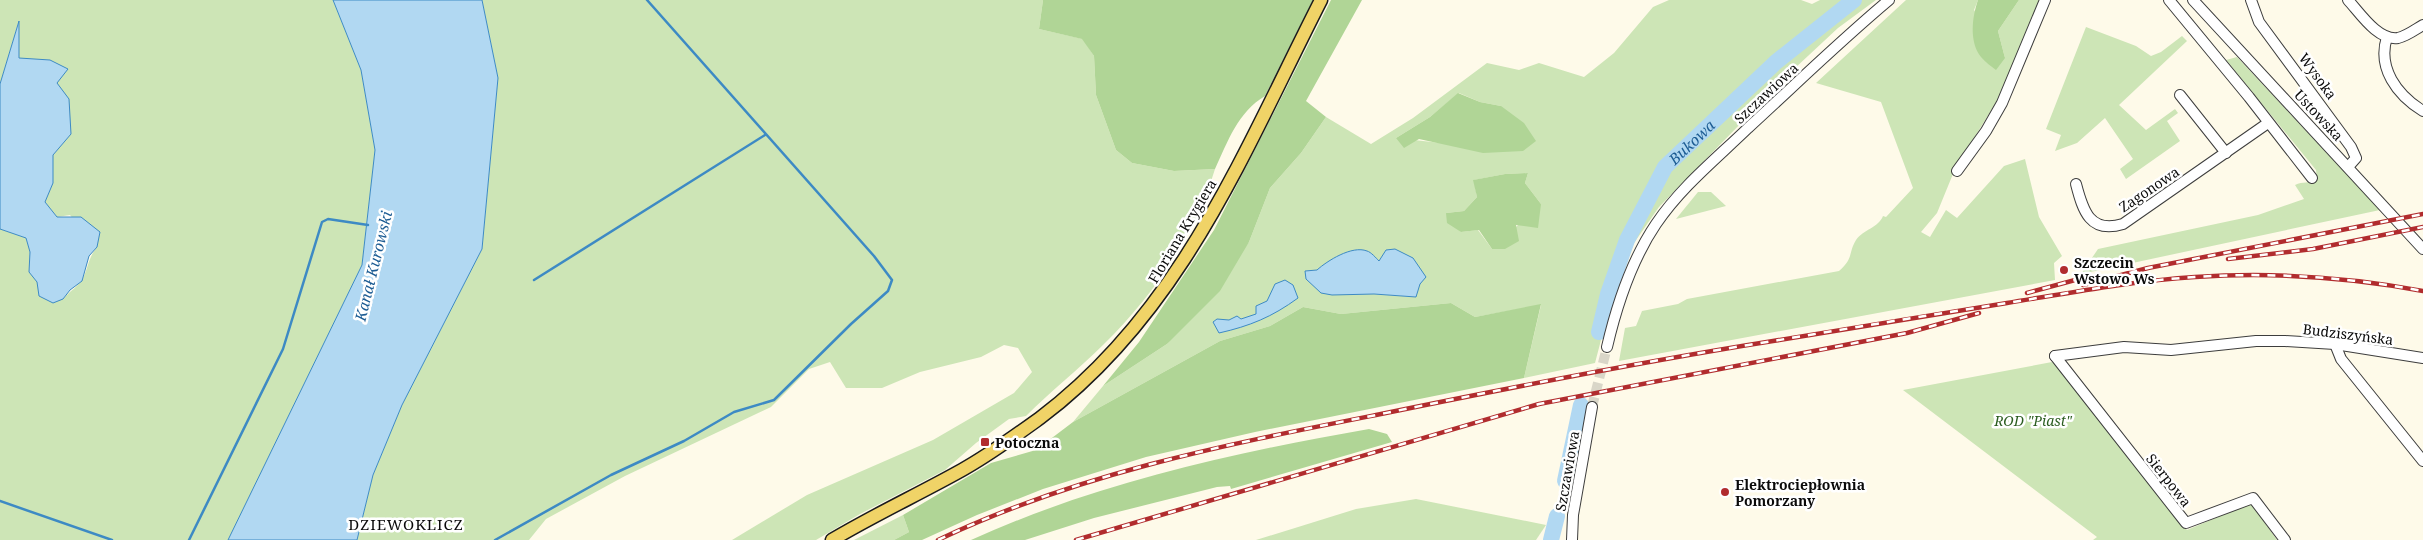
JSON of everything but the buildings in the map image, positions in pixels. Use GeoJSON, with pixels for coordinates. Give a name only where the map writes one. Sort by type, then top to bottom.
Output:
{"type":"FeatureCollection","features":[{"type":"Feature","properties":{"kind":"main road","name":"Floriana Krygiera"},"geometry":{"type":"LineString","coordinates":[[832,540],[982,458],[1041,417],[1072,391],[1116,348],[1158,299],[1193,248],[1322,0]]}},
{"type":"Feature","properties":{"kind":"street","name":"Szczawiowa"},"geometry":{"type":"LineString","coordinates":[[1606,347],[1616,310],[1630,273],[1650,234],[1668,208],[1697,176],[1826,54],[1889,0]]}},
{"type":"Feature","properties":{"kind":"street"},"geometry":{"type":"LineString","coordinates":[[1957,171],[1986,131],[2002,103],[2045,0]]}},
{"type":"Feature","properties":{"kind":"street"},"geometry":{"type":"LineString","coordinates":[[2169,0],[2243,89],[2312,178]]}},
{"type":"Feature","properties":{"kind":"street","name":"Ustowska"},"geometry":{"type":"LineString","coordinates":[[2193,0],[2423,249]]}},
{"type":"Feature","properties":{"kind":"street","name":"Wysoka"},"geometry":{"type":"LineString","coordinates":[[2251,0],[2260,22],[2352,147],[2356,158],[2348,167]]}},
{"type":"Feature","properties":{"kind":"street"},"geometry":{"type":"LineString","coordinates":[[2348,0],[2376,30],[2387,37],[2401,37],[2423,25]]}},
{"type":"Feature","properties":{"kind":"street"},"geometry":{"type":"LineString","coordinates":[[2387,37],[2383,56],[2386,67],[2399,90],[2423,111]]}},
{"type":"Feature","properties":{"kind":"street"},"geometry":{"type":"LineString","coordinates":[[2180,95],[2226,152]]}},
{"type":"Feature","properties":{"kind":"street","name":"Zagonowa"},"geometry":{"type":"LineString","coordinates":[[2076,184],[2081,203],[2091,220],[2106,226],[2118,226],[2129,221],[2268,123]]}},
{"type":"Feature","properties":{"kind":"street","name":"Budziszyńska"},"geometry":{"type":"LineString","coordinates":[[2055,356],[2124,348],[2171,350],[2269,341],[2335,344],[2423,358]]}},
{"type":"Feature","properties":{"kind":"street"},"geometry":{"type":"LineString","coordinates":[[2335,344],[2341,359],[2423,461]]}},
{"type":"Feature","properties":{"kind":"street","name":"Sierpowa"},"geometry":{"type":"LineString","coordinates":[[2055,356],[2186,523],[2253,498],[2285,540]]}},
{"type":"Feature","properties":{"kind":"street","name":"Szczawiowa"},"geometry":{"type":"LineString","coordinates":[[1572,540],[1573,515],[1592,408]]}},
{"type":"Feature","properties":{"kind":"green space"},"geometry":{"type":"Polygon","coordinates":[[[0,0],[333,0],[361,70],[375,150],[362,265],[228,540],[0,540],[0,229],[26,238],[30,252],[29,272],[38,282],[39,296],[63,299],[81,281],[91,256],[97,247],[70,215],[57,217],[45,202],[53,183],[53,155],[71,134],[50,60],[19,59],[18,24],[0,84],[0,0]]]}},
{"type":"Feature","properties":{"kind":"green space"},"geometry":{"type":"Polygon","coordinates":[[[482,0],[1043,0],[1039,29],[1083,39],[1094,56],[1096,95],[1116,150],[1132,163],[1174,171],[1215,169],[1196,217],[1170,263],[1139,306],[1085,362],[1026,416],[1009,419],[976,443],[945,470],[860,514],[816,540],[732,540],[807,495],[933,440],[1014,393],[1032,372],[1018,348],[1004,345],[981,357],[920,372],[882,388],[846,388],[830,362],[809,369],[771,407],[625,476],[546,519],[529,540],[357,540],[373,475],[402,405],[482,249],[498,78],[482,0]]]}},
{"type":"Feature","properties":{"kind":"green space"},"geometry":{"type":"Polygon","coordinates":[[[1043,0],[1313,0],[1265,96],[1248,110],[1241,119],[1229,138],[1215,169],[1174,171],[1132,163],[1116,150],[1096,95],[1094,56],[1082,39],[1039,29],[1043,0]]]}},
{"type":"Feature","properties":{"kind":"green space"},"geometry":{"type":"Polygon","coordinates":[[[1331,0],[1362,0],[1306,101],[1326,117],[1301,153],[1270,188],[1249,242],[1220,291],[1167,344],[1103,386],[1139,342],[1214,230],[1331,0]]]}},
{"type":"Feature","properties":{"kind":"green space"},"geometry":{"type":"Polygon","coordinates":[[[1669,0],[1801,0],[1812,4],[1820,0],[1876,0],[1838,28],[1794,69],[1659,207],[1634,243],[1613,294],[1595,363],[1524,378],[1541,305],[1475,317],[1451,303],[1341,314],[1303,307],[1270,326],[1220,341],[1073,422],[1103,386],[1167,344],[1249,242],[1270,188],[1301,153],[1326,117],[1371,144],[1413,118],[1487,63],[1519,70],[1539,63],[1584,77],[1614,53],[1653,7],[1669,0]],[[1459,93],[1430,117],[1396,138],[1450,144],[1501,106],[1480,102],[1459,93]],[[1528,173],[1505,174],[1474,180],[1477,197],[1464,211],[1446,213],[1461,232],[1478,230],[1492,249],[1541,204],[1525,183],[1528,173]],[[1367,251],[1317,270],[1305,271],[1374,294],[1416,297],[1367,251]]]}},
{"type":"Feature","properties":{"kind":"green space"},"geometry":{"type":"Polygon","coordinates":[[[1906,0],[1978,0],[1974,10],[2005,58],[1998,31],[2019,0],[2039,0],[1998,99],[1955,169],[1937,213],[1921,232],[1930,237],[1946,210],[1957,218],[2004,166],[2025,159],[2039,217],[2062,256],[2054,263],[2055,280],[1619,361],[1625,328],[1636,326],[1642,311],[1678,304],[1687,299],[1839,271],[1847,263],[1859,236],[1878,223],[1883,216],[1886,217],[1913,188],[1881,102],[1816,83],[1906,0]]]}},
{"type":"Feature","properties":{"kind":"green space"},"geometry":{"type":"Polygon","coordinates":[[[1978,0],[2019,0],[1998,31],[2005,58],[1996,70],[1981,57],[1973,37],[1974,14],[1978,0]]]}},
{"type":"Feature","properties":{"kind":"green space"},"geometry":{"type":"Polygon","coordinates":[[[2086,27],[2136,46],[2151,56],[2161,52],[2182,36],[2187,41],[2119,105],[2146,130],[2175,109],[2178,113],[2167,121],[2180,141],[2126,179],[2120,169],[2133,159],[2105,118],[2077,143],[2055,151],[2061,135],[2046,129],[2086,27]]]}},
{"type":"Feature","properties":{"kind":"green space"},"geometry":{"type":"Polygon","coordinates":[[[2237,57],[2380,210],[2081,274],[2098,249],[2258,215],[2304,199],[2295,185],[2317,179],[2316,170],[2226,60],[2237,57]]]}},
{"type":"Feature","properties":{"kind":"green space"},"geometry":{"type":"Polygon","coordinates":[[[1458,93],[1480,102],[1501,106],[1524,123],[1536,141],[1523,151],[1483,153],[1419,139],[1404,148],[1396,138],[1430,117],[1458,93]]]}},
{"type":"Feature","properties":{"kind":"green space"},"geometry":{"type":"Polygon","coordinates":[[[1528,173],[1525,183],[1541,204],[1538,228],[1516,225],[1519,241],[1505,249],[1492,249],[1479,230],[1461,232],[1447,223],[1446,213],[1464,211],[1477,197],[1473,180],[1505,174],[1528,173]]]}},
{"type":"Feature","properties":{"kind":"green space"},"geometry":{"type":"Polygon","coordinates":[[[1698,192],[1711,192],[1726,206],[1676,219],[1698,192]]]}},
{"type":"Feature","properties":{"kind":"green space"},"geometry":{"type":"Polygon","coordinates":[[[1451,303],[1475,317],[1541,304],[1524,378],[1255,432],[1146,457],[1043,489],[977,515],[922,540],[894,540],[909,532],[903,515],[991,463],[1036,450],[1073,422],[1220,341],[1270,326],[1303,307],[1341,314],[1451,303]]]}},
{"type":"Feature","properties":{"kind":"green space","name":"ROD \"Piast\""},"geometry":{"type":"Polygon","coordinates":[[[2052,362],[2063,372],[2187,530],[2251,503],[2277,540],[2093,540],[2097,537],[1903,390],[2052,362]]]}},
{"type":"Feature","properties":{"kind":"green space"},"geometry":{"type":"Polygon","coordinates":[[[1369,429],[1387,434],[1392,442],[1231,489],[1230,486],[1217,487],[1094,518],[1025,540],[971,540],[1067,502],[1166,472],[1267,448],[1369,429]]]}},
{"type":"Feature","properties":{"kind":"green space"},"geometry":{"type":"Polygon","coordinates":[[[1416,499],[1546,525],[1536,540],[1256,540],[1356,509],[1416,499]]]}},
{"type":"Feature","properties":{"kind":"green space"},"geometry":{"type":"Polygon","coordinates":[[[903,515],[909,532],[894,540],[854,540],[903,515]]]}},
{"type":"Feature","properties":{"kind":"water","name":"Kanał Kurowski"},"geometry":{"type":"Polygon","coordinates":[[[333,0],[482,0],[498,78],[482,249],[402,405],[373,475],[357,540],[228,540],[362,265],[375,150],[361,70],[333,0]]]}},
{"type":"Feature","properties":{"kind":"water"},"geometry":{"type":"Polygon","coordinates":[[[19,21],[19,58],[50,60],[68,69],[57,83],[69,99],[71,134],[53,155],[53,183],[45,202],[57,217],[81,217],[100,232],[97,247],[89,256],[82,281],[70,290],[63,299],[53,303],[39,296],[37,282],[29,272],[30,252],[26,238],[0,229],[0,84],[19,21]]]}},
{"type":"Feature","properties":{"kind":"water"},"geometry":{"type":"Polygon","coordinates":[[[1395,249],[1413,258],[1426,277],[1420,284],[1416,297],[1374,294],[1332,295],[1321,293],[1306,279],[1305,271],[1317,270],[1333,258],[1347,252],[1354,250],[1367,251],[1379,261],[1386,250],[1395,249]]]}},
{"type":"Feature","properties":{"kind":"water"},"geometry":{"type":"Polygon","coordinates":[[[1285,280],[1293,285],[1298,298],[1260,320],[1219,333],[1213,322],[1217,319],[1229,320],[1237,316],[1241,319],[1256,314],[1256,306],[1267,301],[1275,284],[1285,280]]]}},
{"type":"Feature","properties":{"kind":"waterway"},"geometry":{"type":"LineString","coordinates":[[495,540],[611,475],[684,441],[734,412],[774,400],[851,324],[888,291],[892,280],[874,256],[647,0]]}},
{"type":"Feature","properties":{"kind":"waterway","name":"Bukowa"},"geometry":{"type":"LineString","coordinates":[[1599,332],[1608,294],[1627,240],[1665,167],[1776,62],[1854,0]]}},
{"type":"Feature","properties":{"kind":"waterway"},"geometry":{"type":"LineString","coordinates":[[534,280],[765,135]]}},
{"type":"Feature","properties":{"kind":"waterway","name":"Kanał Kurowski"},"geometry":{"type":"LineString","coordinates":[[189,540],[283,349],[322,222],[328,219],[368,225]]}},
{"type":"Feature","properties":{"kind":"waterway","name":"Bukowa"},"geometry":{"type":"LineString","coordinates":[[1565,481],[1581,405]]}},
{"type":"Feature","properties":{"kind":"waterway"},"geometry":{"type":"LineString","coordinates":[[0,501],[112,540]]}},
{"type":"Feature","properties":{"kind":"waterway","name":"Bukowa"},"geometry":{"type":"LineString","coordinates":[[1551,540],[1557,516]]}},
{"type":"Feature","properties":{"kind":"tunnel"},"geometry":{"type":"LineString","coordinates":[[1592,407],[1607,347]]}},
{"type":"Feature","properties":{"kind":"railway"},"geometry":{"type":"LineString","coordinates":[[2083,285],[2148,268],[2423,214]]}},
{"type":"Feature","properties":{"kind":"railway"},"geometry":{"type":"LineString","coordinates":[[2228,259],[2313,249],[2423,227]]}},
{"type":"Feature","properties":{"kind":"railway"},"geometry":{"type":"LineString","coordinates":[[938,540],[1045,496],[1098,479],[1208,450],[1525,385],[1723,349],[2077,291],[2195,277],[2253,275],[2310,277],[2367,282],[2423,291]]}},
{"type":"Feature","properties":{"kind":"railway"},"geometry":{"type":"LineString","coordinates":[[2027,293],[2090,276]]}},
{"type":"Feature","properties":{"kind":"railway"},"geometry":{"type":"LineString","coordinates":[[1076,540],[1539,404],[1907,333],[1979,313]]}},
{"type":"Feature","properties":{"kind":"place","name":"Szczecin Wstowo Ws"},"geometry":{"type":"Point","coordinates":[2064,270]}},
{"type":"Feature","properties":{"kind":"place","name":"Potoczna"},"geometry":{"type":"Point","coordinates":[985,442]}},
{"type":"Feature","properties":{"kind":"place","name":"Elektrociepłownia Pomorzany"},"geometry":{"type":"Point","coordinates":[1725,492]}},
{"type":"Feature","properties":{"kind":"district","name":"DZIEWOKLICZ"},"geometry":{"type":"Point","coordinates":[406,524]}}]}
